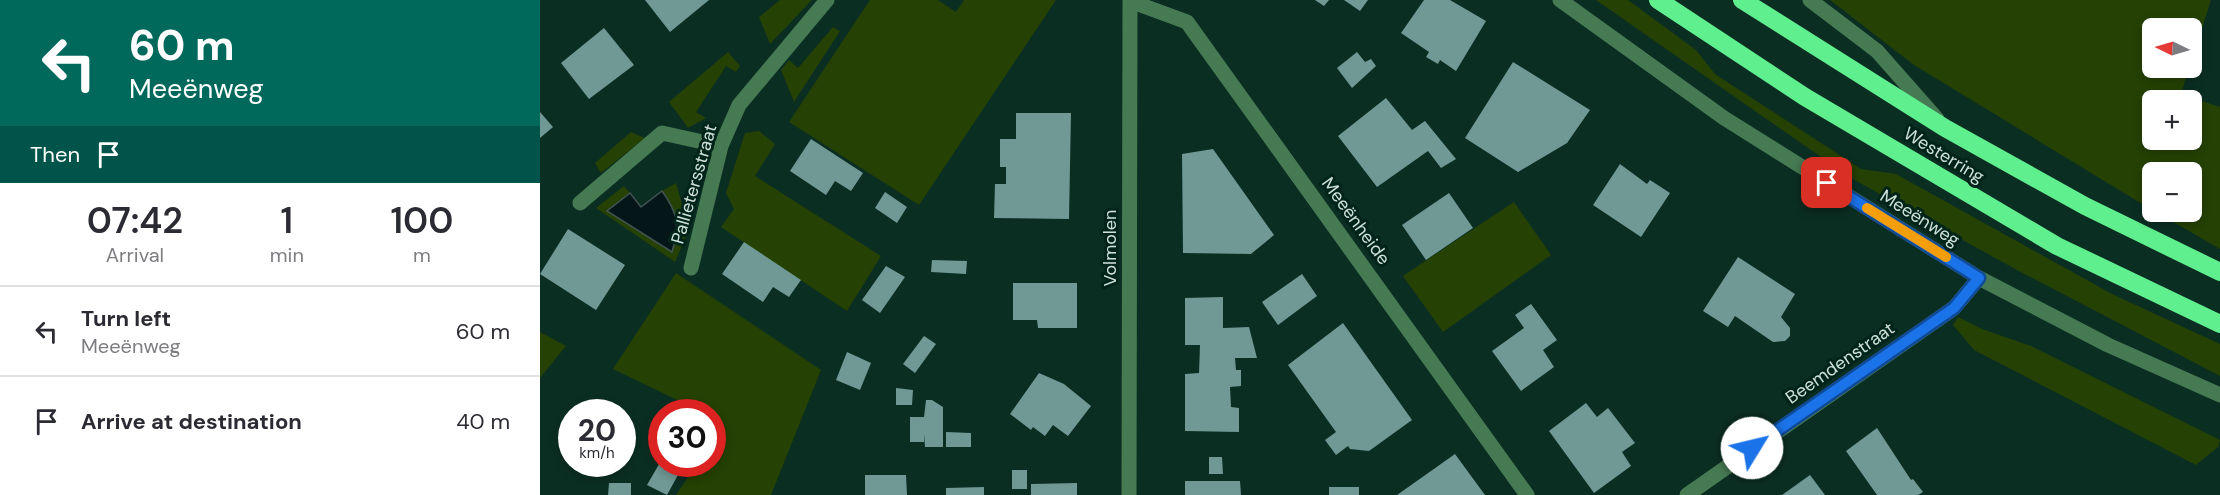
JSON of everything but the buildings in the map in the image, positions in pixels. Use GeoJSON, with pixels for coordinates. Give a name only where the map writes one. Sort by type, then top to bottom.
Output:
{"type":"FeatureCollection","features":[{"type":"Feature","properties":{"kind":"highway","name":"Westerring"},"geometry":{"type":"LineString","coordinates":[[1658,0],[1805,97],[2057,246],[2220,324]]}},
{"type":"Feature","properties":{"kind":"highway","name":"Westerring"},"geometry":{"type":"LineString","coordinates":[[1742,0],[1945,128],[2085,206],[2220,272]]}},
{"type":"Feature","properties":{"kind":"street","name":"Pallietersstraat"},"geometry":{"type":"LineString","coordinates":[[691,268],[721,146],[739,105],[828,0]]}},
{"type":"Feature","properties":{"kind":"street","name":"Meeënweg"},"geometry":{"type":"LineString","coordinates":[[1560,0],[1724,118],[1979,278],[2108,345],[2220,395]]}},
{"type":"Feature","properties":{"kind":"street"},"geometry":{"type":"LineString","coordinates":[[1810,0],[1877,51],[1945,128]]}},
{"type":"Feature","properties":{"kind":"street","name":"Volmolen"},"geometry":{"type":"LineString","coordinates":[[1129,495],[1130,1]]}},
{"type":"Feature","properties":{"kind":"street","name":"Meeënheide"},"geometry":{"type":"LineString","coordinates":[[1130,1],[1187,22],[1527,495]]}},
{"type":"Feature","properties":{"kind":"street"},"geometry":{"type":"LineString","coordinates":[[580,203],[662,133],[721,146]]}},
{"type":"Feature","properties":{"kind":"street","name":"Beemdenstraat"},"geometry":{"type":"LineString","coordinates":[[1687,495],[1954,308],[1979,278]]}},
{"type":"Feature","properties":{"kind":"green space"},"geometry":{"type":"Polygon","coordinates":[[[780,0],[812,0],[770,44],[759,17],[780,0]]]}},
{"type":"Feature","properties":{"kind":"green space"},"geometry":{"type":"Polygon","coordinates":[[[870,0],[938,0],[956,12],[964,0],[1056,0],[919,205],[789,122],[870,0]]]}},
{"type":"Feature","properties":{"kind":"green space"},"geometry":{"type":"Polygon","coordinates":[[[1596,0],[1628,0],[1696,50],[1715,74],[1861,169],[1896,174],[2112,294],[2220,344],[2220,376],[2015,269],[1851,178],[1596,0]]]}},
{"type":"Feature","properties":{"kind":"green space"},"geometry":{"type":"Polygon","coordinates":[[[1830,0],[2211,0],[2202,28],[2202,18],[2142,18],[2142,78],[2186,78],[2182,90],[2142,90],[2142,150],[2202,150],[2202,101],[2220,107],[2220,249],[2173,222],[2202,222],[2202,162],[2142,162],[2142,204],[1914,65],[1830,0]]]}},
{"type":"Feature","properties":{"kind":"green space"},"geometry":{"type":"Polygon","coordinates":[[[833,27],[840,31],[794,102],[781,70],[789,60],[798,68],[833,27]]]}},
{"type":"Feature","properties":{"kind":"green space"},"geometry":{"type":"Polygon","coordinates":[[[728,52],[740,66],[736,72],[726,66],[696,112],[706,118],[688,128],[669,102],[728,52]]]}},
{"type":"Feature","properties":{"kind":"green space"},"geometry":{"type":"Polygon","coordinates":[[[759,131],[775,144],[755,176],[881,256],[847,311],[721,227],[734,209],[726,193],[745,133],[759,131]]]}},
{"type":"Feature","properties":{"kind":"green space"},"geometry":{"type":"Polygon","coordinates":[[[631,132],[645,138],[601,173],[595,163],[631,132]]]}},
{"type":"Feature","properties":{"kind":"green space"},"geometry":{"type":"Polygon","coordinates":[[[676,183],[689,229],[675,262],[596,208],[624,186],[630,193],[608,212],[672,252],[670,203],[662,191],[676,183]]]}},
{"type":"Feature","properties":{"kind":"green space"},"geometry":{"type":"Polygon","coordinates":[[[1514,202],[1551,255],[1443,332],[1403,276],[1514,202]]]}},
{"type":"Feature","properties":{"kind":"green space"},"geometry":{"type":"Polygon","coordinates":[[[676,273],[821,370],[771,495],[676,495],[688,477],[726,477],[726,399],[675,399],[613,369],[676,273]]]}},
{"type":"Feature","properties":{"kind":"green space"},"geometry":{"type":"Polygon","coordinates":[[[1958,317],[1982,329],[2031,346],[2220,440],[2218,447],[2196,465],[1974,350],[1953,325],[1958,317]]]}},
{"type":"Feature","properties":{"kind":"green space"},"geometry":{"type":"Polygon","coordinates":[[[540,332],[566,346],[540,378],[540,332]]]}},
{"type":"Feature","properties":{"kind":"shaded area"},"geometry":{"type":"Polygon","coordinates":[[[662,191],[676,220],[676,235],[672,252],[607,211],[630,193],[641,207],[662,191]]]}},
{"type":"Feature","properties":{"kind":"slow traffic"},"geometry":{"type":"LineString","coordinates":[[1867,208],[1946,257]]}},
{"type":"Feature","properties":{"kind":"route"},"geometry":{"type":"LineString","coordinates":[[1752,448],[1954,308],[1979,278],[1827,183]]}}]}
